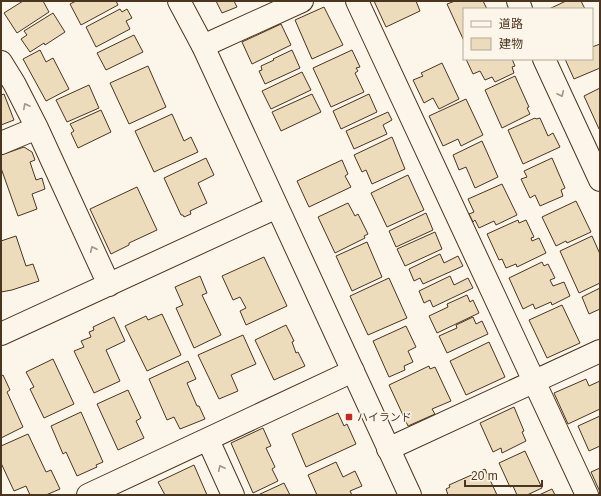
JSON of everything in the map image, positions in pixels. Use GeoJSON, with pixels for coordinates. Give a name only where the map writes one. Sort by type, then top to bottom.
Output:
{"type":"FeatureCollection","features":[{"type":"Feature","properties":{"kind":"street"},"geometry":{"type":"LineString","coordinates":[[179,1],[203,46],[410,495]]}},
{"type":"Feature","properties":{"kind":"street"},"geometry":{"type":"LineString","coordinates":[[203,46],[302,1]]}},
{"type":"Feature","properties":{"kind":"street"},"geometry":{"type":"LineString","coordinates":[[357,1],[587,495]]}},
{"type":"Feature","properties":{"kind":"street"},"geometry":{"type":"LineString","coordinates":[[544,60],[600,180]]}},
{"type":"Feature","properties":{"kind":"street"},"geometry":{"type":"LineString","coordinates":[[1,62],[38,128],[109,285]]}},
{"type":"Feature","properties":{"kind":"street"},"geometry":{"type":"LineString","coordinates":[[1,143],[38,128]]}},
{"type":"Feature","properties":{"kind":"street"},"geometry":{"type":"LineString","coordinates":[[1,334],[277,207]]}},
{"type":"Feature","properties":{"kind":"street"},"geometry":{"type":"LineString","coordinates":[[388,449],[600,351]]}},
{"type":"Feature","properties":{"kind":"street"},"geometry":{"type":"LineString","coordinates":[[88,495],[353,371]]}},
{"type":"Feature","properties":{"kind":"street"},"geometry":{"type":"LineString","coordinates":[[208,440],[233,495]]}},
{"type":"Feature","properties":{"kind":"building"},"geometry":{"type":"Polygon","coordinates":[[[23,1],[43,1],[49,12],[17,33],[4,13],[23,1]]]}},
{"type":"Feature","properties":{"kind":"building"},"geometry":{"type":"Polygon","coordinates":[[[76,1],[116,1],[118,5],[81,25],[70,4],[76,1]]]}},
{"type":"Feature","properties":{"kind":"building"},"geometry":{"type":"Polygon","coordinates":[[[216,1],[234,1],[237,7],[222,13],[216,1]]]}},
{"type":"Feature","properties":{"kind":"building"},"geometry":{"type":"Polygon","coordinates":[[[374,1],[416,1],[420,11],[386,27],[374,1]]]}},
{"type":"Feature","properties":{"kind":"building"},"geometry":{"type":"Polygon","coordinates":[[[455,1],[483,1],[486,8],[463,8],[463,39],[447,4],[455,1]]]}},
{"type":"Feature","properties":{"kind":"building"},"geometry":{"type":"Polygon","coordinates":[[[566,1],[581,1],[584,8],[551,8],[566,1]]]}},
{"type":"Feature","properties":{"kind":"building"},"geometry":{"type":"Polygon","coordinates":[[[324,7],[343,45],[312,59],[295,20],[324,7]]]}},
{"type":"Feature","properties":{"kind":"building"},"geometry":{"type":"Polygon","coordinates":[[[120,9],[122,12],[127,9],[132,18],[126,21],[130,29],[96,47],[86,27],[120,9]]]}},
{"type":"Feature","properties":{"kind":"building"},"geometry":{"type":"Polygon","coordinates":[[[53,13],[65,32],[45,45],[44,43],[30,52],[21,39],[27,35],[24,31],[53,13]]]}},
{"type":"Feature","properties":{"kind":"building"},"geometry":{"type":"Polygon","coordinates":[[[281,24],[291,45],[252,64],[242,42],[281,24]]]}},
{"type":"Feature","properties":{"kind":"building"},"geometry":{"type":"Polygon","coordinates":[[[134,35],[143,52],[106,70],[97,53],[134,35]]]}},
{"type":"Feature","properties":{"kind":"building"},"geometry":{"type":"Polygon","coordinates":[[[600,44],[600,68],[574,79],[565,60],[593,60],[593,47],[600,44]]]}},
{"type":"Feature","properties":{"kind":"building"},"geometry":{"type":"Polygon","coordinates":[[[40,50],[46,62],[53,58],[69,89],[46,101],[23,59],[40,50]]]}},
{"type":"Feature","properties":{"kind":"building"},"geometry":{"type":"Polygon","coordinates":[[[292,50],[300,68],[265,84],[259,71],[262,70],[261,66],[292,50]]]}},
{"type":"Feature","properties":{"kind":"building"},"geometry":{"type":"Polygon","coordinates":[[[352,50],[360,67],[356,68],[358,71],[355,73],[364,92],[331,107],[313,68],[352,50]]]}},
{"type":"Feature","properties":{"kind":"building"},"geometry":{"type":"Polygon","coordinates":[[[466,60],[512,60],[515,66],[512,67],[514,73],[495,82],[492,77],[485,80],[480,71],[473,74],[466,60]]]}},
{"type":"Feature","properties":{"kind":"building"},"geometry":{"type":"Polygon","coordinates":[[[442,63],[459,99],[439,109],[433,98],[424,103],[413,80],[423,76],[421,73],[442,63]]]}},
{"type":"Feature","properties":{"kind":"building"},"geometry":{"type":"Polygon","coordinates":[[[148,66],[166,107],[129,124],[110,83],[148,66]]]}},
{"type":"Feature","properties":{"kind":"building"},"geometry":{"type":"Polygon","coordinates":[[[302,72],[311,90],[271,109],[262,91],[302,72]]]}},
{"type":"Feature","properties":{"kind":"building"},"geometry":{"type":"Polygon","coordinates":[[[515,76],[529,107],[527,108],[530,114],[502,128],[485,90],[515,76]]]}},
{"type":"Feature","properties":{"kind":"building"},"geometry":{"type":"Polygon","coordinates":[[[89,85],[99,108],[67,122],[56,100],[89,85]]]}},
{"type":"Feature","properties":{"kind":"building"},"geometry":{"type":"Polygon","coordinates":[[[600,88],[600,128],[599,129],[584,96],[600,88]]]}},
{"type":"Feature","properties":{"kind":"building"},"geometry":{"type":"Polygon","coordinates":[[[4,94],[14,120],[1,125],[1,95],[4,94]]]}},
{"type":"Feature","properties":{"kind":"building"},"geometry":{"type":"Polygon","coordinates":[[[312,94],[321,112],[281,131],[272,112],[312,94]]]}},
{"type":"Feature","properties":{"kind":"building"},"geometry":{"type":"Polygon","coordinates":[[[369,94],[377,112],[341,129],[333,111],[369,94]]]}},
{"type":"Feature","properties":{"kind":"building"},"geometry":{"type":"Polygon","coordinates":[[[466,99],[483,135],[461,146],[458,139],[443,146],[429,116],[466,99]]]}},
{"type":"Feature","properties":{"kind":"building"},"geometry":{"type":"Polygon","coordinates":[[[101,110],[111,132],[78,148],[71,133],[74,131],[70,124],[101,110]]]}},
{"type":"Feature","properties":{"kind":"building"},"geometry":{"type":"Polygon","coordinates":[[[388,112],[392,120],[383,125],[387,134],[354,149],[346,131],[388,112]]]}},
{"type":"Feature","properties":{"kind":"building"},"geometry":{"type":"Polygon","coordinates":[[[172,114],[184,141],[191,137],[198,152],[154,172],[135,131],[172,114]]]}},
{"type":"Feature","properties":{"kind":"building"},"geometry":{"type":"Polygon","coordinates":[[[535,118],[540,118],[548,136],[553,133],[560,147],[523,164],[508,130],[535,118]]]}},
{"type":"Feature","properties":{"kind":"building"},"geometry":{"type":"Polygon","coordinates":[[[392,137],[405,169],[372,184],[366,170],[362,172],[354,155],[392,137]]]}},
{"type":"Feature","properties":{"kind":"building"},"geometry":{"type":"Polygon","coordinates":[[[482,141],[498,177],[475,188],[466,167],[459,170],[453,155],[482,141]]]}},
{"type":"Feature","properties":{"kind":"building"},"geometry":{"type":"Polygon","coordinates":[[[24,147],[32,152],[35,160],[30,162],[36,180],[42,178],[45,189],[32,194],[37,209],[18,216],[1,168],[1,155],[24,147]]]}},
{"type":"Feature","properties":{"kind":"building"},"geometry":{"type":"Polygon","coordinates":[[[206,158],[214,175],[198,183],[207,203],[190,211],[191,214],[184,217],[181,215],[164,178],[206,158]]]}},
{"type":"Feature","properties":{"kind":"building"},"geometry":{"type":"Polygon","coordinates":[[[552,158],[565,188],[561,190],[563,196],[540,206],[535,195],[530,198],[521,179],[527,177],[524,171],[552,158]]]}},
{"type":"Feature","properties":{"kind":"building"},"geometry":{"type":"Polygon","coordinates":[[[342,160],[348,174],[345,176],[351,187],[309,207],[297,181],[342,160]]]}},
{"type":"Feature","properties":{"kind":"building"},"geometry":{"type":"Polygon","coordinates":[[[408,175],[424,210],[387,227],[371,193],[408,175]]]}},
{"type":"Feature","properties":{"kind":"building"},"geometry":{"type":"Polygon","coordinates":[[[502,184],[517,215],[496,225],[494,221],[479,228],[475,220],[473,222],[469,214],[474,212],[468,199],[502,184]]]}},
{"type":"Feature","properties":{"kind":"building"},"geometry":{"type":"Polygon","coordinates":[[[137,187],[157,230],[129,243],[129,245],[111,254],[90,209],[137,187]]]}},
{"type":"Feature","properties":{"kind":"building"},"geometry":{"type":"Polygon","coordinates":[[[576,201],[591,232],[567,243],[566,241],[556,246],[542,217],[576,201]]]}},
{"type":"Feature","properties":{"kind":"building"},"geometry":{"type":"Polygon","coordinates":[[[348,203],[355,216],[358,214],[368,234],[364,236],[365,238],[335,253],[318,217],[348,203]]]}},
{"type":"Feature","properties":{"kind":"building"},"geometry":{"type":"Polygon","coordinates":[[[426,213],[433,230],[396,247],[389,231],[426,213]]]}},
{"type":"Feature","properties":{"kind":"building"},"geometry":{"type":"Polygon","coordinates":[[[518,220],[519,223],[526,220],[534,237],[531,238],[532,241],[539,238],[546,253],[517,267],[516,264],[506,268],[502,259],[499,260],[487,234],[518,220]]]}},
{"type":"Feature","properties":{"kind":"building"},"geometry":{"type":"Polygon","coordinates":[[[435,232],[442,249],[405,266],[397,249],[435,232]]]}},
{"type":"Feature","properties":{"kind":"building"},"geometry":{"type":"Polygon","coordinates":[[[16,236],[26,266],[33,264],[39,281],[1,292],[1,241],[16,236]]]}},
{"type":"Feature","properties":{"kind":"building"},"geometry":{"type":"Polygon","coordinates":[[[592,236],[600,254],[600,283],[579,293],[560,251],[592,236]]]}},
{"type":"Feature","properties":{"kind":"building"},"geometry":{"type":"Polygon","coordinates":[[[367,242],[382,277],[352,291],[336,256],[367,242]]]}},
{"type":"Feature","properties":{"kind":"building"},"geometry":{"type":"Polygon","coordinates":[[[440,254],[444,263],[458,256],[463,266],[423,284],[420,278],[414,281],[409,269],[440,254]]]}},
{"type":"Feature","properties":{"kind":"building"},"geometry":{"type":"Polygon","coordinates":[[[264,257],[287,306],[246,325],[240,311],[246,308],[240,297],[233,300],[222,276],[264,257]]]}},
{"type":"Feature","properties":{"kind":"building"},"geometry":{"type":"Polygon","coordinates":[[[542,262],[544,266],[548,264],[555,278],[550,280],[553,286],[564,282],[570,296],[552,305],[551,302],[535,309],[533,304],[523,309],[509,278],[542,262]]]}},
{"type":"Feature","properties":{"kind":"building"},"geometry":{"type":"Polygon","coordinates":[[[200,276],[207,293],[202,295],[221,335],[194,348],[176,308],[183,305],[175,287],[200,276]]]}},
{"type":"Feature","properties":{"kind":"building"},"geometry":{"type":"Polygon","coordinates":[[[450,276],[454,285],[468,278],[473,288],[433,307],[430,300],[424,303],[419,291],[450,276]]]}},
{"type":"Feature","properties":{"kind":"building"},"geometry":{"type":"Polygon","coordinates":[[[389,278],[407,318],[368,335],[350,296],[389,278]]]}},
{"type":"Feature","properties":{"kind":"building"},"geometry":{"type":"Polygon","coordinates":[[[600,288],[600,309],[589,314],[582,297],[600,288]]]}},
{"type":"Feature","properties":{"kind":"building"},"geometry":{"type":"Polygon","coordinates":[[[467,295],[470,302],[473,300],[479,313],[437,333],[429,316],[448,307],[447,304],[467,295]]]}},
{"type":"Feature","properties":{"kind":"building"},"geometry":{"type":"Polygon","coordinates":[[[562,305],[580,343],[547,358],[529,320],[562,305]]]}},
{"type":"Feature","properties":{"kind":"building"},"geometry":{"type":"Polygon","coordinates":[[[162,314],[181,355],[147,371],[125,326],[146,316],[148,320],[162,314]]]}},
{"type":"Feature","properties":{"kind":"building"},"geometry":{"type":"Polygon","coordinates":[[[114,317],[125,341],[106,350],[120,381],[94,393],[74,351],[84,347],[81,341],[91,337],[89,332],[94,330],[93,327],[114,317]]]}},
{"type":"Feature","properties":{"kind":"building"},"geometry":{"type":"Polygon","coordinates":[[[473,317],[476,324],[482,321],[488,334],[447,353],[439,336],[457,328],[456,325],[473,317]]]}},
{"type":"Feature","properties":{"kind":"building"},"geometry":{"type":"Polygon","coordinates":[[[286,325],[294,341],[292,342],[296,353],[298,352],[305,366],[274,380],[255,340],[286,325]]]}},
{"type":"Feature","properties":{"kind":"building"},"geometry":{"type":"Polygon","coordinates":[[[406,326],[416,347],[408,351],[413,362],[404,366],[405,370],[389,377],[373,341],[406,326]]]}},
{"type":"Feature","properties":{"kind":"building"},"geometry":{"type":"Polygon","coordinates":[[[243,335],[256,364],[231,375],[238,391],[219,399],[198,355],[243,335]]]}},
{"type":"Feature","properties":{"kind":"building"},"geometry":{"type":"Polygon","coordinates":[[[489,342],[505,377],[466,395],[450,361],[489,342]]]}},
{"type":"Feature","properties":{"kind":"building"},"geometry":{"type":"Polygon","coordinates":[[[53,359],[74,404],[44,418],[30,389],[34,387],[26,372],[53,359]]]}},
{"type":"Feature","properties":{"kind":"building"},"geometry":{"type":"Polygon","coordinates":[[[188,361],[196,379],[187,383],[197,406],[199,406],[205,419],[180,429],[174,417],[167,420],[149,379],[188,361]]]}},
{"type":"Feature","properties":{"kind":"building"},"geometry":{"type":"Polygon","coordinates":[[[429,366],[430,369],[435,367],[451,401],[432,409],[435,414],[408,426],[389,385],[429,366]]]}},
{"type":"Feature","properties":{"kind":"building"},"geometry":{"type":"Polygon","coordinates":[[[3,375],[10,390],[7,392],[23,427],[1,438],[1,376],[3,375]]]}},
{"type":"Feature","properties":{"kind":"building"},"geometry":{"type":"Polygon","coordinates":[[[586,379],[589,386],[600,381],[600,409],[568,424],[554,393],[586,379]]]}},
{"type":"Feature","properties":{"kind":"building"},"geometry":{"type":"Polygon","coordinates":[[[128,390],[141,418],[136,421],[144,438],[118,450],[97,404],[128,390]]]}},
{"type":"Feature","properties":{"kind":"building"},"geometry":{"type":"Polygon","coordinates":[[[514,407],[524,431],[522,432],[526,441],[502,453],[501,448],[493,452],[480,423],[514,407]]]}},
{"type":"Feature","properties":{"kind":"building"},"geometry":{"type":"Polygon","coordinates":[[[81,412],[103,462],[96,465],[97,467],[77,476],[66,452],[63,454],[51,426],[81,412]]]}},
{"type":"Feature","properties":{"kind":"building"},"geometry":{"type":"Polygon","coordinates":[[[338,413],[344,426],[347,424],[356,444],[306,467],[292,434],[338,413]]]}},
{"type":"Feature","properties":{"kind":"building"},"geometry":{"type":"Polygon","coordinates":[[[600,416],[600,446],[589,451],[578,426],[600,416]]]}},
{"type":"Feature","properties":{"kind":"building"},"geometry":{"type":"Polygon","coordinates":[[[263,428],[271,446],[266,448],[275,467],[272,469],[278,481],[253,493],[231,443],[263,428]]]}},
{"type":"Feature","properties":{"kind":"building"},"geometry":{"type":"Polygon","coordinates":[[[28,434],[46,472],[51,470],[60,489],[46,495],[30,495],[26,486],[14,491],[1,463],[1,446],[28,434]]]}},
{"type":"Feature","properties":{"kind":"building"},"geometry":{"type":"Polygon","coordinates":[[[525,451],[542,488],[527,495],[517,495],[513,486],[510,487],[499,463],[525,451]]]}},
{"type":"Feature","properties":{"kind":"building"},"geometry":{"type":"Polygon","coordinates":[[[336,462],[343,477],[355,471],[362,486],[350,491],[352,495],[317,495],[308,475],[336,462]]]}},
{"type":"Feature","properties":{"kind":"building"},"geometry":{"type":"Polygon","coordinates":[[[194,465],[207,495],[165,495],[158,482],[194,465]]]}},
{"type":"Feature","properties":{"kind":"building"},"geometry":{"type":"Polygon","coordinates":[[[600,468],[600,492],[591,472],[600,468]]]}},
{"type":"Feature","properties":{"kind":"building"},"geometry":{"type":"Polygon","coordinates":[[[485,469],[497,495],[448,495],[446,489],[450,487],[449,485],[485,469]]]}},
{"type":"Feature","properties":{"kind":"building"},"geometry":{"type":"Polygon","coordinates":[[[284,483],[290,495],[258,495],[284,483]]]}},
{"type":"Feature","properties":{"kind":"building"},"geometry":{"type":"Polygon","coordinates":[[[552,489],[555,495],[539,495],[552,489]]]}},
{"type":"Feature","properties":{"kind":"place","name":"ハイランド"},"geometry":{"type":"Point","coordinates":[349,417]}}]}
